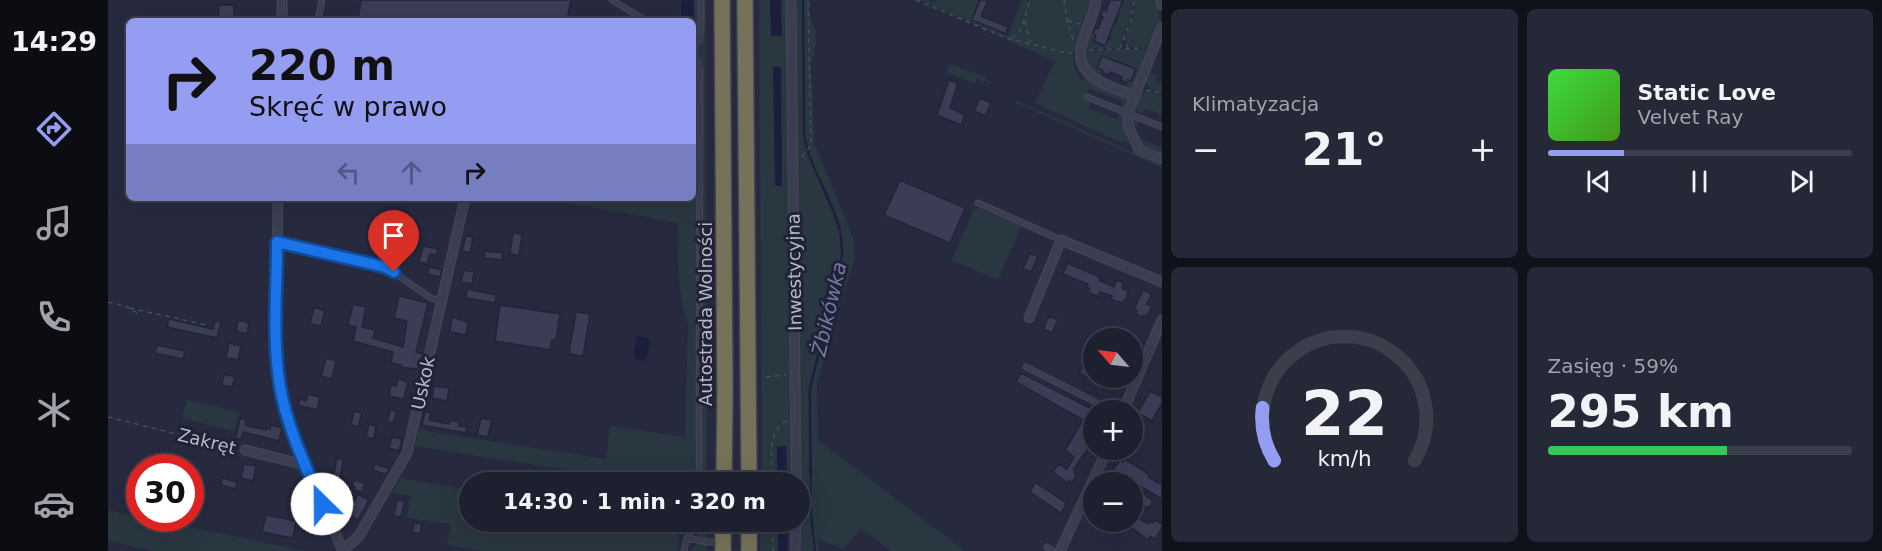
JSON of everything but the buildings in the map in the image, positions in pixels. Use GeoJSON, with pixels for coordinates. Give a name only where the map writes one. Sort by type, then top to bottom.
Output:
{"type":"FeatureCollection","features":[{"type":"Feature","properties":{"kind":"highway","name":"Autostrada Wolności"},"geometry":{"type":"LineString","coordinates":[[722,0],[724,472]]}},
{"type":"Feature","properties":{"kind":"highway"},"geometry":{"type":"LineString","coordinates":[[745,0],[749,472]]}},
{"type":"Feature","properties":{"kind":"highway"},"geometry":{"type":"LineString","coordinates":[[749,532],[749,551]]}},
{"type":"Feature","properties":{"kind":"street"},"geometry":{"type":"LineString","coordinates":[[282,0],[282,18]]}},
{"type":"Feature","properties":{"kind":"street","name":"Inwestycyjna"},"geometry":{"type":"LineString","coordinates":[[790,0],[796,472]]}},
{"type":"Feature","properties":{"kind":"street"},"geometry":{"type":"LineString","coordinates":[[1096,0],[1080,50],[1081,62],[1090,77],[1135,96]]}},
{"type":"Feature","properties":{"kind":"street"},"geometry":{"type":"LineString","coordinates":[[1161,0],[1162,4]]}},
{"type":"Feature","properties":{"kind":"street"},"geometry":{"type":"LineString","coordinates":[[1162,27],[1128,113],[1128,126],[1139,150],[1162,159]]}},
{"type":"Feature","properties":{"kind":"street"},"geometry":{"type":"LineString","coordinates":[[278,201],[276,341],[280,386],[305,465],[343,551]]}},
{"type":"Feature","properties":{"kind":"street","name":"Uskok"},"geometry":{"type":"LineString","coordinates":[[343,551],[359,536],[407,453],[464,201]]}},
{"type":"Feature","properties":{"kind":"street"},"geometry":{"type":"LineString","coordinates":[[1029,318],[1061,240],[1162,282]]}},
{"type":"Feature","properties":{"kind":"street"},"geometry":{"type":"LineString","coordinates":[[1128,400],[1162,320]]}},
{"type":"Feature","properties":{"kind":"street","name":"Zakręt"},"geometry":{"type":"LineString","coordinates":[[245,450],[305,465]]}},
{"type":"Feature","properties":{"kind":"street"},"geometry":{"type":"LineString","coordinates":[[1060,551],[1083,503]]}},
{"type":"Feature","properties":{"kind":"street"},"geometry":{"type":"LineString","coordinates":[[795,532],[795,551]]}},
{"type":"Feature","properties":{"kind":"lane"},"geometry":{"type":"LineString","coordinates":[[319,18],[322,0]]}},
{"type":"Feature","properties":{"kind":"lane"},"geometry":{"type":"LineString","coordinates":[[612,0],[641,18]]}},
{"type":"Feature","properties":{"kind":"lane"},"geometry":{"type":"LineString","coordinates":[[696,42],[699,41],[701,31],[701,0]]}},
{"type":"Feature","properties":{"kind":"lane"},"geometry":{"type":"LineString","coordinates":[[696,61],[700,68],[699,472]]}},
{"type":"Feature","properties":{"kind":"lane"},"geometry":{"type":"LineString","coordinates":[[1087,97],[1162,127]]}},
{"type":"Feature","properties":{"kind":"lane"},"geometry":{"type":"LineString","coordinates":[[978,203],[1061,240]]}},
{"type":"Feature","properties":{"kind":"lane"},"geometry":{"type":"LineString","coordinates":[[277,242],[385,267],[441,301]]}},
{"type":"Feature","properties":{"kind":"lane"},"geometry":{"type":"LineString","coordinates":[[1026,367],[1091,400]]}},
{"type":"Feature","properties":{"kind":"lane"},"geometry":{"type":"LineString","coordinates":[[1143,500],[1147,502]]}},
{"type":"Feature","properties":{"kind":"lane"},"geometry":{"type":"LineString","coordinates":[[684,551],[690,532]]}},
{"type":"Feature","properties":{"kind":"lane"},"geometry":{"type":"LineString","coordinates":[[687,538],[723,546]]}},
{"type":"Feature","properties":{"kind":"lane"},"geometry":{"type":"LineString","coordinates":[[1047,547],[1053,551]]}},
{"type":"Feature","properties":{"kind":"path"},"geometry":{"type":"LineString","coordinates":[[806,153],[811,146],[808,0]]}},
{"type":"Feature","properties":{"kind":"path"},"geometry":{"type":"LineString","coordinates":[[916,0],[1011,39],[1067,53],[1080,50],[1154,49]]}},
{"type":"Feature","properties":{"kind":"path"},"geometry":{"type":"LineString","coordinates":[[1011,39],[1019,34],[1030,0]]}},
{"type":"Feature","properties":{"kind":"path"},"geometry":{"type":"LineString","coordinates":[[1064,0],[1067,20],[1076,49],[1080,50]]}},
{"type":"Feature","properties":{"kind":"path"},"geometry":{"type":"LineString","coordinates":[[1120,49],[1132,17],[1134,0]]}},
{"type":"Feature","properties":{"kind":"path"},"geometry":{"type":"LineString","coordinates":[[1024,20],[1030,43]]}},
{"type":"Feature","properties":{"kind":"path"},"geometry":{"type":"LineString","coordinates":[[1067,20],[1089,27]]}},
{"type":"Feature","properties":{"kind":"path"},"geometry":{"type":"LineString","coordinates":[[1124,38],[1129,48]]}},
{"type":"Feature","properties":{"kind":"path"},"geometry":{"type":"LineString","coordinates":[[1135,96],[1152,90],[1162,94]]}},
{"type":"Feature","properties":{"kind":"path"},"geometry":{"type":"LineString","coordinates":[[108,302],[206,325]]}},
{"type":"Feature","properties":{"kind":"path"},"geometry":{"type":"LineString","coordinates":[[130,309],[139,314]]}},
{"type":"Feature","properties":{"kind":"path"},"geometry":{"type":"LineString","coordinates":[[766,377],[795,374]]}},
{"type":"Feature","properties":{"kind":"path","name":"Zakręt"},"geometry":{"type":"LineString","coordinates":[[108,417],[245,450]]}},
{"type":"Feature","properties":{"kind":"path"},"geometry":{"type":"LineString","coordinates":[[772,472],[774,434],[780,424],[788,421]]}},
{"type":"Feature","properties":{"kind":"path"},"geometry":{"type":"LineString","coordinates":[[773,532],[773,551]]}},
{"type":"Feature","properties":{"kind":"shaded area"},"geometry":{"type":"Polygon","coordinates":[[[694,0],[706,0],[707,472],[702,472],[704,375],[696,361],[695,472],[579,472],[415,446],[419,430],[606,459],[610,426],[685,437],[688,324],[680,287],[678,223],[557,201],[696,201],[696,18],[694,18],[694,0]]]}},
{"type":"Feature","properties":{"kind":"shaded area"},"geometry":{"type":"Polygon","coordinates":[[[759,0],[770,0],[771,36],[781,36],[781,0],[786,0],[790,472],[787,472],[786,446],[777,446],[777,472],[762,472],[759,0]],[[773,67],[776,186],[782,185],[781,67],[773,67]]]}},
{"type":"Feature","properties":{"kind":"shaded area"},"geometry":{"type":"Polygon","coordinates":[[[795,0],[802,0],[804,145],[839,231],[841,255],[808,389],[809,472],[798,472],[799,226],[795,0]]]}},
{"type":"Feature","properties":{"kind":"shaded area"},"geometry":{"type":"Polygon","coordinates":[[[804,0],[810,0],[810,17],[816,32],[811,66],[815,145],[853,238],[855,257],[817,382],[818,440],[965,551],[891,551],[861,528],[844,549],[818,539],[819,551],[800,551],[800,532],[810,532],[810,475],[812,475],[810,389],[839,279],[843,254],[841,227],[808,153],[805,137],[804,0]]]}},
{"type":"Feature","properties":{"kind":"shaded area"},"geometry":{"type":"Polygon","coordinates":[[[919,0],[935,3],[937,0],[979,0],[971,20],[1008,36],[1022,0],[1093,0],[1078,48],[1073,53],[1074,68],[1082,81],[1086,77],[1130,99],[1124,108],[1121,107],[1123,102],[1089,88],[1085,100],[1091,102],[1089,108],[1116,119],[1119,114],[1122,115],[1130,137],[1127,142],[1117,141],[1035,103],[1055,61],[919,0]]]}},
{"type":"Feature","properties":{"kind":"shaded area"},"geometry":{"type":"Polygon","coordinates":[[[1124,0],[1133,0],[1131,16],[1119,48],[1083,49],[1090,33],[1095,35],[1093,41],[1105,46],[1110,40],[1112,35],[1110,34],[1117,22],[1124,0]]]}},
{"type":"Feature","properties":{"kind":"shaded area"},"geometry":{"type":"Polygon","coordinates":[[[1135,0],[1157,0],[1160,23],[1151,47],[1130,47],[1125,38],[1133,17],[1135,0]]]}},
{"type":"Feature","properties":{"kind":"shaded area"},"geometry":{"type":"Polygon","coordinates":[[[1151,49],[1132,91],[1124,89],[1128,80],[1132,81],[1136,69],[1102,55],[1097,67],[1103,70],[1100,78],[1089,72],[1083,51],[1151,49]]]}},
{"type":"Feature","properties":{"kind":"shaded area"},"geometry":{"type":"Polygon","coordinates":[[[949,64],[985,77],[991,84],[977,79],[975,84],[952,74],[946,75],[949,64]]]}},
{"type":"Feature","properties":{"kind":"shaded area"},"geometry":{"type":"Polygon","coordinates":[[[1148,71],[1157,75],[1155,81],[1162,84],[1162,93],[1152,89],[1145,81],[1148,71]]]}},
{"type":"Feature","properties":{"kind":"shaded area"},"geometry":{"type":"Polygon","coordinates":[[[1152,91],[1162,95],[1162,115],[1145,108],[1142,114],[1134,108],[1139,94],[1152,91]]]}},
{"type":"Feature","properties":{"kind":"shaded area"},"geometry":{"type":"Polygon","coordinates":[[[1015,100],[1162,165],[1162,168],[1017,105],[1015,100]]]}},
{"type":"Feature","properties":{"kind":"shaded area"},"geometry":{"type":"Polygon","coordinates":[[[1133,120],[1139,121],[1136,128],[1139,138],[1162,148],[1162,155],[1140,145],[1131,124],[1133,120]]]}},
{"type":"Feature","properties":{"kind":"shaded area"},"geometry":{"type":"Polygon","coordinates":[[[975,207],[1021,226],[998,280],[952,260],[975,207]]]}},
{"type":"Feature","properties":{"kind":"shaded area"},"geometry":{"type":"Polygon","coordinates":[[[187,400],[239,412],[235,431],[182,418],[187,400]]]}},
{"type":"Feature","properties":{"kind":"shaded area"},"geometry":{"type":"Polygon","coordinates":[[[401,478],[459,488],[459,532],[679,532],[678,551],[482,551],[447,545],[451,524],[407,518],[411,496],[392,493],[401,478]]]}},
{"type":"Feature","properties":{"kind":"shaded area"},"geometry":{"type":"Polygon","coordinates":[[[108,510],[126,514],[126,532],[204,532],[204,530],[305,551],[154,551],[108,541],[108,510]]]}},
{"type":"Feature","properties":{"kind":"shaded area"},"geometry":{"type":"Polygon","coordinates":[[[698,532],[707,532],[707,551],[689,551],[696,545],[698,532]]]}},
{"type":"Feature","properties":{"kind":"shaded area"},"geometry":{"type":"Polygon","coordinates":[[[761,532],[778,532],[778,551],[760,551],[761,532]]]}},
{"type":"Feature","properties":{"kind":"water"},"geometry":{"type":"Polygon","coordinates":[[[681,0],[694,0],[694,18],[681,18],[681,0]]]}},
{"type":"Feature","properties":{"kind":"water"},"geometry":{"type":"Polygon","coordinates":[[[770,0],[781,0],[782,36],[771,36],[770,0]]]}},
{"type":"Feature","properties":{"kind":"water"},"geometry":{"type":"Polygon","coordinates":[[[773,67],[781,67],[782,186],[775,186],[773,67]]]}},
{"type":"Feature","properties":{"kind":"water"},"geometry":{"type":"Polygon","coordinates":[[[638,336],[648,338],[650,341],[647,357],[642,361],[635,358],[634,348],[638,336]]]}},
{"type":"Feature","properties":{"kind":"water"},"geometry":{"type":"Polygon","coordinates":[[[777,446],[786,446],[787,472],[777,472],[777,446]]]}},
{"type":"Feature","properties":{"kind":"water"},"geometry":{"type":"Polygon","coordinates":[[[778,532],[787,532],[787,551],[778,551],[778,532]]]}},
{"type":"Feature","properties":{"kind":"waterway","name":"Żbikówka"},"geometry":{"type":"LineString","coordinates":[[803,0],[806,144],[814,168],[831,203],[841,234],[842,248],[810,390],[811,513],[815,551]]}},
{"type":"Feature","properties":{"kind":"route"},"geometry":{"type":"LineString","coordinates":[[322,504],[297,445],[280,386],[276,341],[277,242],[385,267],[394,272]]}}]}
